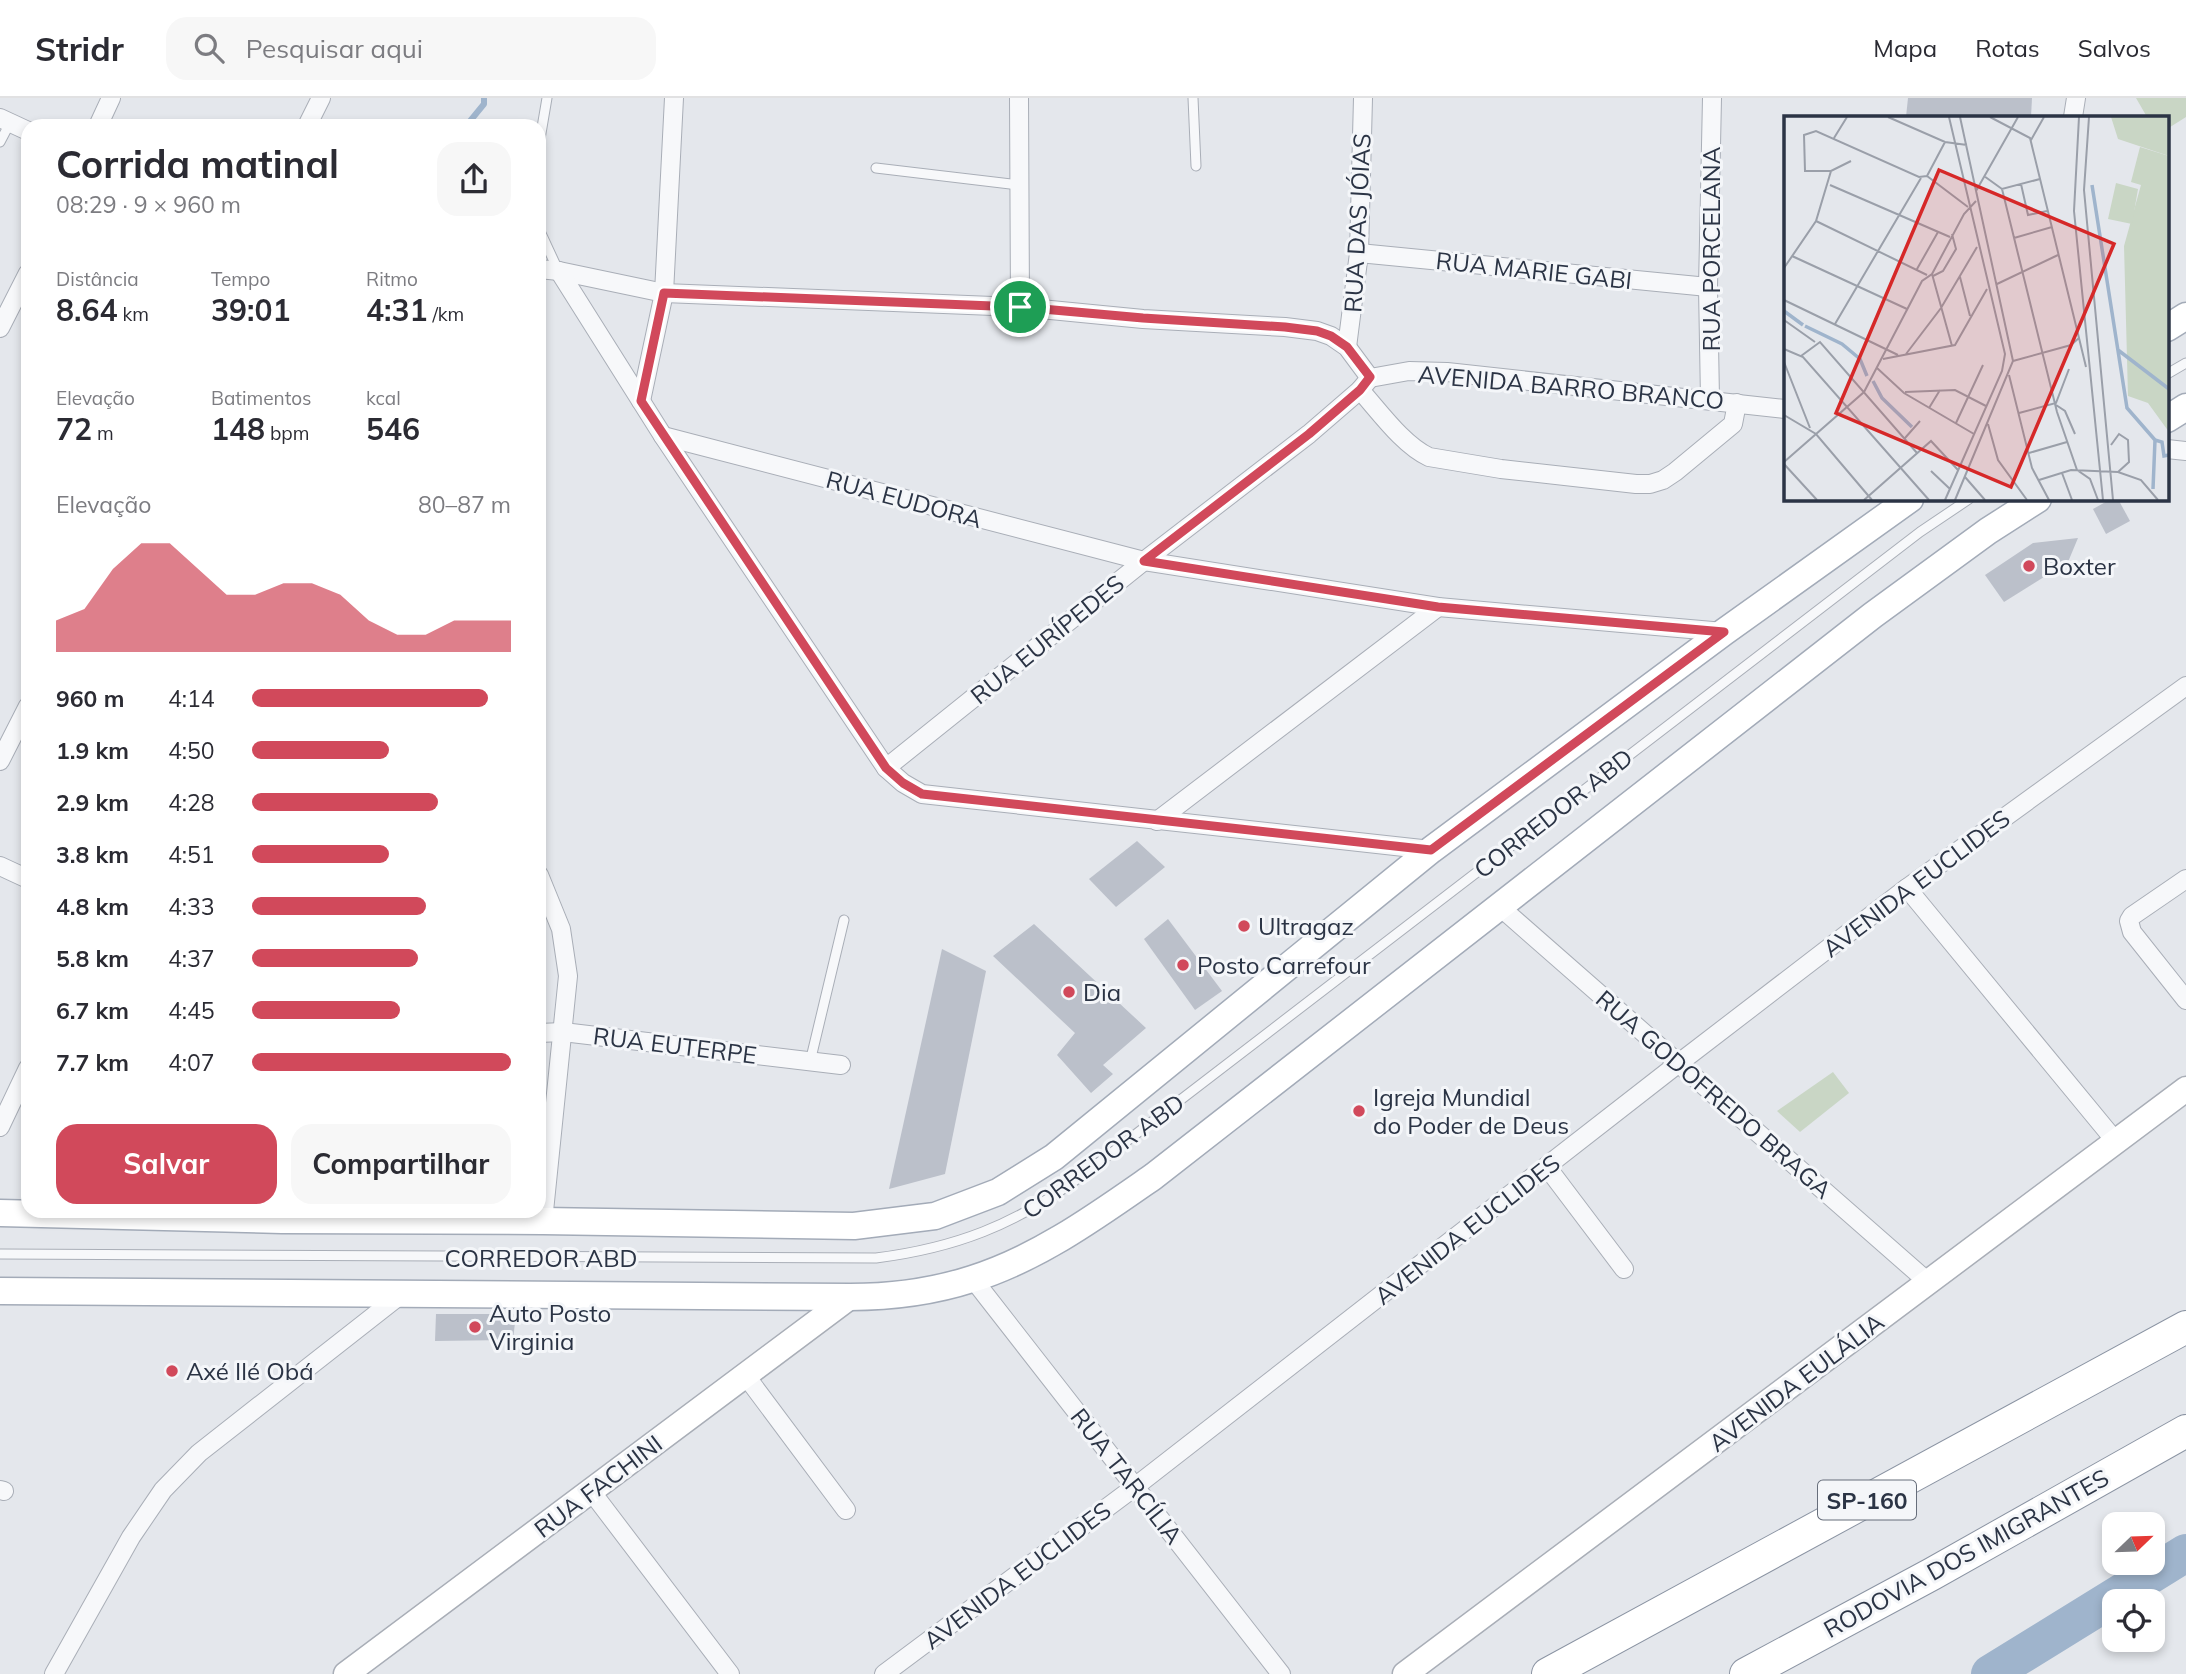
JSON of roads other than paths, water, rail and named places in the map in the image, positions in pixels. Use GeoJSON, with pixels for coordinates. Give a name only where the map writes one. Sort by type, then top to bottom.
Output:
{"type":"FeatureCollection","features":[{"type":"Feature","properties":{"kind":"highway","name":"SP-160"},"geometry":{"type":"LineString","coordinates":[[1548,1674],[2186,1327]]}},
{"type":"Feature","properties":{"kind":"highway","name":"RODOVIA DOS IMIGRANTES"},"geometry":{"type":"LineString","coordinates":[[1746,1674],[2186,1431]]}},
{"type":"Feature","properties":{"kind":"main road"},"geometry":{"type":"LineString","coordinates":[[2168,327],[2186,316]]}},
{"type":"Feature","properties":{"kind":"main road"},"geometry":{"type":"LineString","coordinates":[[2168,418],[2186,407]]}},
{"type":"Feature","properties":{"kind":"main road"},"geometry":{"type":"LineString","coordinates":[[386,1218],[854,1226],[935,1216],[998,1192],[1054,1157],[1431,850],[1724,632],[1909,500]]}},
{"type":"Feature","properties":{"kind":"main road"},"geometry":{"type":"LineString","coordinates":[[0,1291],[869,1297],[928,1289],[973,1279],[1029,1255],[1075,1229],[1154,1176],[1873,615],[1988,531],[2036,500]]}},
{"type":"Feature","properties":{"kind":"main road"},"geometry":{"type":"LineString","coordinates":[[0,1213],[21,1213]]}},
{"type":"Feature","properties":{"kind":"street"},"geometry":{"type":"LineString","coordinates":[[101,119],[111,98]]}},
{"type":"Feature","properties":{"kind":"street"},"geometry":{"type":"LineString","coordinates":[[310,119],[321,98]]}},
{"type":"Feature","properties":{"kind":"street"},"geometry":{"type":"LineString","coordinates":[[641,401],[664,293],[674,98]]}},
{"type":"Feature","properties":{"kind":"street"},"geometry":{"type":"LineString","coordinates":[[1019,98],[1020,307]]}},
{"type":"Feature","properties":{"kind":"street","name":"RUA DAS JÓIAS"},"geometry":{"type":"LineString","coordinates":[[1347,347],[1359,253],[1363,98]]}},
{"type":"Feature","properties":{"kind":"street","name":"RUA PORCELANA"},"geometry":{"type":"LineString","coordinates":[[1710,400],[1708,288],[1712,98]]}},
{"type":"Feature","properties":{"kind":"street"},"geometry":{"type":"LineString","coordinates":[[2073,116],[2076,98]]}},
{"type":"Feature","properties":{"kind":"street"},"geometry":{"type":"LineString","coordinates":[[5,120],[21,128]]}},
{"type":"Feature","properties":{"kind":"street","name":"RUA MARIE GABI"},"geometry":{"type":"LineString","coordinates":[[1359,253],[1708,288]]}},
{"type":"Feature","properties":{"kind":"street"},"geometry":{"type":"LineString","coordinates":[[546,270],[664,293],[1020,307],[1317,331],[1331,336],[1347,347],[1365,384],[1407,442],[1418,452],[1429,457],[1501,469],[1636,484],[1657,482],[1675,472],[1733,424],[1737,403]]}},
{"type":"Feature","properties":{"kind":"street"},"geometry":{"type":"LineString","coordinates":[[559,271],[663,436],[886,768],[903,783],[922,794],[1431,850]]}},
{"type":"Feature","properties":{"kind":"street"},"geometry":{"type":"LineString","coordinates":[[0,328],[21,287]]}},
{"type":"Feature","properties":{"kind":"street","name":"AVENIDA BARRO BRANCO"},"geometry":{"type":"LineString","coordinates":[[1365,384],[1409,371],[1447,372],[1784,408]]}},
{"type":"Feature","properties":{"kind":"street","name":"RUA EURÍPEDES"},"geometry":{"type":"LineString","coordinates":[[886,768],[1144,561],[1309,434],[1365,384]]}},
{"type":"Feature","properties":{"kind":"street","name":"RUA EUDORA"},"geometry":{"type":"LineString","coordinates":[[663,436],[1144,561],[1438,607],[1724,632]]}},
{"type":"Feature","properties":{"kind":"street"},"geometry":{"type":"LineString","coordinates":[[2168,449],[2186,451]]}},
{"type":"Feature","properties":{"kind":"street"},"geometry":{"type":"LineString","coordinates":[[1157,821],[1438,607]]}},
{"type":"Feature","properties":{"kind":"street","name":"AVENIDA EUCLIDES"},"geometry":{"type":"LineString","coordinates":[[884,1674],[1136,1486],[1679,1062],[1907,888],[2186,686]]}},
{"type":"Feature","properties":{"kind":"street"},"geometry":{"type":"LineString","coordinates":[[0,761],[21,720]]}},
{"type":"Feature","properties":{"kind":"street"},"geometry":{"type":"LineString","coordinates":[[0,866],[21,876]]}},
{"type":"Feature","properties":{"kind":"street"},"geometry":{"type":"LineString","coordinates":[[2186,879],[2132,916],[2129,921],[2133,932],[2186,1000]]}},
{"type":"Feature","properties":{"kind":"street"},"geometry":{"type":"LineString","coordinates":[[1907,888],[2117,1143]]}},
{"type":"Feature","properties":{"kind":"street"},"geometry":{"type":"LineString","coordinates":[[546,892],[561,929],[568,976],[546,1193]]}},
{"type":"Feature","properties":{"kind":"street","name":"RUA GODOFREDO BRAGA"},"geometry":{"type":"LineString","coordinates":[[1499,906],[1928,1282]]}},
{"type":"Feature","properties":{"kind":"street","name":"RUA EUTERPE"},"geometry":{"type":"LineString","coordinates":[[546,1033],[563,1032],[841,1065]]}},
{"type":"Feature","properties":{"kind":"street"},"geometry":{"type":"LineString","coordinates":[[0,1127],[21,1083]]}},
{"type":"Feature","properties":{"kind":"street","name":"AVENIDA EULÁLIA"},"geometry":{"type":"LineString","coordinates":[[1405,1674],[2186,1089]]}},
{"type":"Feature","properties":{"kind":"street"},"geometry":{"type":"LineString","coordinates":[[1547,1167],[1624,1269]]}},
{"type":"Feature","properties":{"kind":"street","name":"RUA TARCÍLIA"},"geometry":{"type":"LineString","coordinates":[[973,1279],[1281,1674]]}},
{"type":"Feature","properties":{"kind":"street"},"geometry":{"type":"LineString","coordinates":[[54,1674],[131,1537],[163,1490],[199,1453],[403,1293]]}},
{"type":"Feature","properties":{"kind":"street","name":"RUA FACHINI"},"geometry":{"type":"LineString","coordinates":[[346,1674],[850,1297]]}},
{"type":"Feature","properties":{"kind":"street"},"geometry":{"type":"LineString","coordinates":[[746,1376],[846,1510]]}},
{"type":"Feature","properties":{"kind":"street"},"geometry":{"type":"LineString","coordinates":[[591,1491],[730,1674]]}},
{"type":"Feature","properties":{"kind":"lane"},"geometry":{"type":"LineString","coordinates":[[543,119],[547,98]]}},
{"type":"Feature","properties":{"kind":"lane"},"geometry":{"type":"LineString","coordinates":[[1193,98],[1196,166]]}},
{"type":"Feature","properties":{"kind":"lane"},"geometry":{"type":"LineString","coordinates":[[0,142],[5,120]]}},
{"type":"Feature","properties":{"kind":"lane"},"geometry":{"type":"LineString","coordinates":[[876,168],[1019,185]]}},
{"type":"Feature","properties":{"kind":"lane"},"geometry":{"type":"LineString","coordinates":[[546,244],[559,271]]}},
{"type":"Feature","properties":{"kind":"lane"},"geometry":{"type":"LineString","coordinates":[[2168,373],[2186,363]]}},
{"type":"Feature","properties":{"kind":"lane","name":"CORREDOR ABD"},"geometry":{"type":"LineString","coordinates":[[0,1254],[876,1258],[925,1251],[984,1233],[1018,1218],[1080,1177],[1920,532],[1968,500]]}},
{"type":"Feature","properties":{"kind":"lane"},"geometry":{"type":"LineString","coordinates":[[810,1062],[844,920]]}},
{"type":"Feature","properties":{"kind":"waterway"},"geometry":{"type":"LineString","coordinates":[[472,119],[484,104],[484,98]]}},
{"type":"Feature","properties":{"kind":"waterway"},"geometry":{"type":"LineString","coordinates":[[1990,1674],[2186,1553]]}},
{"type":"Feature","properties":{"kind":"place","name":"Boxter"},"geometry":{"type":"Point","coordinates":[2029,566]}},
{"type":"Feature","properties":{"kind":"place","name":"Ultragaz"},"geometry":{"type":"Point","coordinates":[1244,926]}},
{"type":"Feature","properties":{"kind":"place","name":"Posto Carrefour"},"geometry":{"type":"Point","coordinates":[1183,965]}},
{"type":"Feature","properties":{"kind":"place","name":"Dia"},"geometry":{"type":"Point","coordinates":[1069,992]}},
{"type":"Feature","properties":{"kind":"place","name":"Igreja Mundial do Poder de Deus"},"geometry":{"type":"Point","coordinates":[1359,1111]}},
{"type":"Feature","properties":{"kind":"place","name":"Auto Posto Virginia"},"geometry":{"type":"Point","coordinates":[475,1327]}},
{"type":"Feature","properties":{"kind":"place","name":"Axé Ilé Obá"},"geometry":{"type":"Point","coordinates":[172,1371]}}]}
